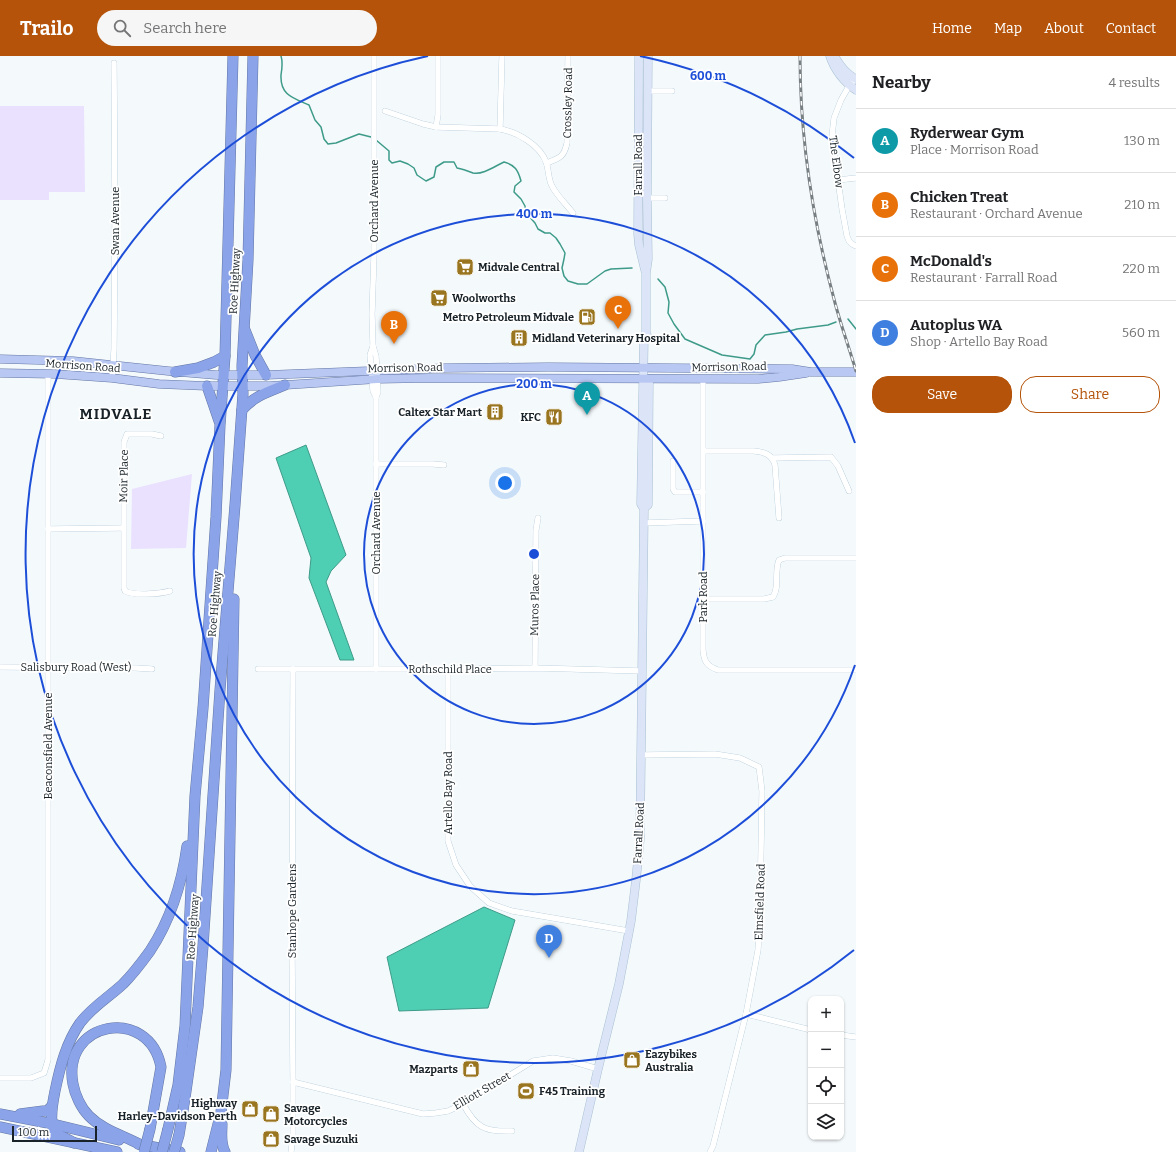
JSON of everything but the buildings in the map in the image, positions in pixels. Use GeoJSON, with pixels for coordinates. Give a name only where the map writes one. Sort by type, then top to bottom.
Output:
{"type":"FeatureCollection","features":[{"type":"Feature","properties":{"kind":"highway","name":"Roe Highway"},"geometry":{"type":"LineString","coordinates":[[162,1152],[178,1085],[185,1026],[195,796],[216,517],[225,356],[233,56]]}},
{"type":"Feature","properties":{"kind":"highway","name":"Roe Highway"},"geometry":{"type":"LineString","coordinates":[[174,1152],[179,1135],[197,1015],[242,410],[242,374],[249,236],[253,56]]}},
{"type":"Feature","properties":{"kind":"highway"},"geometry":{"type":"LineString","coordinates":[[245,328],[255,355],[266,375]]}},
{"type":"Feature","properties":{"kind":"highway"},"geometry":{"type":"LineString","coordinates":[[175,372],[198,368],[225,356]]}},
{"type":"Feature","properties":{"kind":"highway"},"geometry":{"type":"LineString","coordinates":[[242,410],[256,397],[285,385]]}},
{"type":"Feature","properties":{"kind":"highway"},"geometry":{"type":"LineString","coordinates":[[207,386],[220,425]]}},
{"type":"Feature","properties":{"kind":"highway"},"geometry":{"type":"LineString","coordinates":[[225,1152],[222,1141],[221,1112],[226,1062],[233,705],[235,505]]}},
{"type":"Feature","properties":{"kind":"highway"},"geometry":{"type":"LineString","coordinates":[[74,1143],[71,1140],[59,1135],[53,1124],[52,1106],[60,1066],[72,1036],[81,1022],[138,967],[154,945],[170,915],[184,866],[195,796]]}},
{"type":"Feature","properties":{"kind":"highway"},"geometry":{"type":"LineString","coordinates":[[107,1028],[127,1029],[144,1038],[155,1051],[159,1060],[161,1067],[150,1129],[142,1148],[99,1125],[84,1110],[77,1098],[72,1081],[72,1065],[79,1047],[91,1035],[107,1028]]}},
{"type":"Feature","properties":{"kind":"highway"},"geometry":{"type":"LineString","coordinates":[[0,1113],[35,1113],[47,1111],[52,1106]]}},
{"type":"Feature","properties":{"kind":"highway"},"geometry":{"type":"LineString","coordinates":[[211,1152],[221,1112]]}},
{"type":"Feature","properties":{"kind":"highway"},"geometry":{"type":"LineString","coordinates":[[0,1113],[53,1124],[142,1148],[180,1152]]}},
{"type":"Feature","properties":{"kind":"highway"},"geometry":{"type":"LineString","coordinates":[[0,1127],[117,1152]]}},
{"type":"Feature","properties":{"kind":"highway"},"geometry":{"type":"LineString","coordinates":[[54,1139],[64,1146],[66,1151]]}},
{"type":"Feature","properties":{"kind":"main road","name":"Farrall Road"},"geometry":{"type":"LineString","coordinates":[[639,56],[638,240],[646,273]]}},
{"type":"Feature","properties":{"kind":"main road","name":"Farrall Road"},"geometry":{"type":"LineString","coordinates":[[579,1152],[598,1069],[620,984],[629,932],[640,839],[644,508],[648,505],[646,369],[644,337],[646,334],[646,273],[648,259],[648,56]]}},
{"type":"Feature","properties":{"kind":"main road"},"geometry":{"type":"LineString","coordinates":[[830,56],[842,79],[853,88]]}},
{"type":"Feature","properties":{"kind":"main road"},"geometry":{"type":"LineString","coordinates":[[834,56],[844,70],[855,79]]}},
{"type":"Feature","properties":{"kind":"main road"},"geometry":{"type":"LineString","coordinates":[[638,137],[648,137]]}},
{"type":"Feature","properties":{"kind":"main road"},"geometry":{"type":"LineString","coordinates":[[638,169],[647,169]]}},
{"type":"Feature","properties":{"kind":"main road"},"geometry":{"type":"LineString","coordinates":[[638,208],[647,208]]}},
{"type":"Feature","properties":{"kind":"main road"},"geometry":{"type":"LineString","coordinates":[[638,240],[647,239]]}},
{"type":"Feature","properties":{"kind":"main road","name":"Morrison Road"},"geometry":{"type":"LineString","coordinates":[[0,359],[73,361],[114,364],[175,372],[224,375],[504,367],[792,369],[811,372]]}},
{"type":"Feature","properties":{"kind":"main road","name":"Morrison Road"},"geometry":{"type":"LineString","coordinates":[[2,372],[48,373],[112,378],[159,384],[242,386],[285,385],[374,379],[704,379],[779,377],[811,372],[856,372]]}},
{"type":"Feature","properties":{"kind":"street","name":"Orchard Avenue"},"geometry":{"type":"LineString","coordinates":[[374,56],[373,346],[370,355],[378,392],[376,397],[376,669]]}},
{"type":"Feature","properties":{"kind":"street"},"geometry":{"type":"LineString","coordinates":[[436,127],[438,115],[438,56]]}},
{"type":"Feature","properties":{"kind":"street"},"geometry":{"type":"LineString","coordinates":[[500,129],[502,56]]}},
{"type":"Feature","properties":{"kind":"street","name":"Crossley Road"},"geometry":{"type":"LineString","coordinates":[[547,163],[557,160],[566,150],[568,56]]}},
{"type":"Feature","properties":{"kind":"street","name":"Swan Avenue"},"geometry":{"type":"LineString","coordinates":[[112,378],[114,364],[115,216],[114,64]]}},
{"type":"Feature","properties":{"kind":"street","name":"The Elbow"},"geometry":{"type":"LineString","coordinates":[[855,79],[853,88],[841,100],[834,118],[832,136],[847,236],[849,241],[856,246]]}},
{"type":"Feature","properties":{"kind":"street"},"geometry":{"type":"LineString","coordinates":[[648,91],[672,91]]}},
{"type":"Feature","properties":{"kind":"street"},"geometry":{"type":"LineString","coordinates":[[384,111],[436,127],[500,129],[510,131],[522,137],[540,152],[547,163],[552,185],[556,193],[573,212]]}},
{"type":"Feature","properties":{"kind":"street"},"geometry":{"type":"LineString","coordinates":[[838,180],[856,178]]}},
{"type":"Feature","properties":{"kind":"street"},"geometry":{"type":"LineString","coordinates":[[647,198],[665,198]]}},
{"type":"Feature","properties":{"kind":"street","name":"Beaconsfield Avenue"},"geometry":{"type":"LineString","coordinates":[[0,1078],[31,1078],[44,1073],[48,1060],[48,373]]}},
{"type":"Feature","properties":{"kind":"street","name":"Park Road"},"geometry":{"type":"LineString","coordinates":[[704,379],[703,599],[704,656],[706,663],[711,668],[718,670],[856,670]]}},
{"type":"Feature","properties":{"kind":"street","name":"Moir Place"},"geometry":{"type":"LineString","coordinates":[[161,436],[152,434],[127,434],[124,442],[124,588],[125,591],[134,593],[159,593],[170,591]]}},
{"type":"Feature","properties":{"kind":"street"},"geometry":{"type":"LineString","coordinates":[[704,451],[754,451],[765,453],[772,458],[775,465],[779,518]]}},
{"type":"Feature","properties":{"kind":"street"},"geometry":{"type":"LineString","coordinates":[[772,458],[831,457],[838,466],[849,491]]}},
{"type":"Feature","properties":{"kind":"street"},"geometry":{"type":"LineString","coordinates":[[673,461],[673,489],[675,492],[703,492]]}},
{"type":"Feature","properties":{"kind":"street"},"geometry":{"type":"LineString","coordinates":[[376,464],[444,465]]}},
{"type":"Feature","properties":{"kind":"street","name":"Muros Place"},"geometry":{"type":"LineString","coordinates":[[535,668],[536,530],[538,518]]}},
{"type":"Feature","properties":{"kind":"street"},"geometry":{"type":"LineString","coordinates":[[644,523],[703,521]]}},
{"type":"Feature","properties":{"kind":"street"},"geometry":{"type":"LineString","coordinates":[[48,529],[123,528]]}},
{"type":"Feature","properties":{"kind":"street"},"geometry":{"type":"LineString","coordinates":[[703,599],[764,599],[773,597],[776,592],[776,571],[778,560],[785,558],[856,558]]}},
{"type":"Feature","properties":{"kind":"street","name":"Salisbury Road (West)"},"geometry":{"type":"LineString","coordinates":[[0,667],[152,669]]}},
{"type":"Feature","properties":{"kind":"street","name":"Rothschild Place"},"geometry":{"type":"LineString","coordinates":[[258,669],[535,668],[642,671]]}},
{"type":"Feature","properties":{"kind":"street","name":"Stanhope Gardens"},"geometry":{"type":"LineString","coordinates":[[291,1152],[293,1082],[293,669]]}},
{"type":"Feature","properties":{"kind":"street","name":"Artello Bay Road"},"geometry":{"type":"LineString","coordinates":[[448,669],[448,841],[456,865],[470,886],[489,903],[512,911],[629,932]]}},
{"type":"Feature","properties":{"kind":"street","name":"Elmsfield Road"},"geometry":{"type":"LineString","coordinates":[[641,755],[715,754],[740,758],[759,767],[762,791],[758,950],[746,1014],[713,1146],[710,1152]]}},
{"type":"Feature","properties":{"kind":"street"},"geometry":{"type":"LineString","coordinates":[[746,1014],[808,1029]]}},
{"type":"Feature","properties":{"kind":"street"},"geometry":{"type":"LineString","coordinates":[[844,1035],[856,1036]]}},
{"type":"Feature","properties":{"kind":"street","name":"Elliott Street"},"geometry":{"type":"LineString","coordinates":[[293,1082],[423,1114],[448,1111],[463,1104],[533,1061],[553,1058],[571,1061],[598,1069]]}},
{"type":"Feature","properties":{"kind":"street"},"geometry":{"type":"LineString","coordinates":[[463,1104],[470,1117],[479,1125],[489,1130],[500,1132],[512,1131]]}},
{"type":"Feature","properties":{"kind":"shaded area"},"geometry":{"type":"Polygon","coordinates":[[[0,106],[84,106],[85,192],[49,192],[49,200],[0,200],[0,106]]]}},
{"type":"Feature","properties":{"kind":"shaded area"},"geometry":{"type":"Polygon","coordinates":[[[306,445],[346,555],[331,571],[326,582],[354,660],[340,660],[309,578],[311,558],[276,458],[306,445]]]}},
{"type":"Feature","properties":{"kind":"shaded area"},"geometry":{"type":"Polygon","coordinates":[[[192,474],[186,548],[131,549],[132,489],[192,474]]]}},
{"type":"Feature","properties":{"kind":"shaded area"},"geometry":{"type":"Polygon","coordinates":[[[484,907],[515,920],[488,1008],[399,1011],[387,957],[484,907]]]}},
{"type":"Feature","properties":{"kind":"waterway"},"geometry":{"type":"LineString","coordinates":[[281,56],[281,82],[285,91],[293,98],[309,105],[315,120],[321,127],[324,139],[328,144],[336,143],[359,134],[371,137]]}},
{"type":"Feature","properties":{"kind":"waterway"},"geometry":{"type":"LineString","coordinates":[[376,140],[389,151],[389,160],[392,163],[400,161],[408,164],[414,168],[417,175],[426,181],[434,177],[436,167],[444,162],[454,162],[457,168],[473,173],[481,173],[504,162],[513,166],[519,174],[521,181],[515,186],[514,192],[521,199],[525,206],[526,213],[538,229],[545,233],[550,233],[560,244],[565,253],[562,268],[564,276],[568,281],[578,284],[587,284],[605,271],[611,269],[632,268]]}},
{"type":"Feature","properties":{"kind":"waterway"},"geometry":{"type":"LineString","coordinates":[[658,279],[665,287],[669,302],[668,313],[685,339],[722,355],[750,359],[754,354],[756,345],[765,335],[828,325],[836,322]]}},
{"type":"Feature","properties":{"kind":"waterway"},"geometry":{"type":"LineString","coordinates":[[848,319],[856,329]]}},
{"type":"Feature","properties":{"kind":"railway"},"geometry":{"type":"LineString","coordinates":[[800,56],[802,117],[814,209],[834,299],[856,371]]}},
{"type":"Feature","properties":{"kind":"place","name":"Midvale Central"},"geometry":{"type":"Point","coordinates":[465,267]}},
{"type":"Feature","properties":{"kind":"place","name":"Woolworths"},"geometry":{"type":"Point","coordinates":[439,298]}},
{"type":"Feature","properties":{"kind":"place","name":"Metro Petroleum Midvale"},"geometry":{"type":"Point","coordinates":[587,317]}},
{"type":"Feature","properties":{"kind":"place","name":"McDonald's"},"geometry":{"type":"Point","coordinates":[618,329]}},
{"type":"Feature","properties":{"kind":"place","name":"Midland Veterinary Hospital"},"geometry":{"type":"Point","coordinates":[519,338]}},
{"type":"Feature","properties":{"kind":"place","name":"Chicken Treat"},"geometry":{"type":"Point","coordinates":[394,344]}},
{"type":"Feature","properties":{"kind":"place","name":"Caltex Star Mart"},"geometry":{"type":"Point","coordinates":[495,412]}},
{"type":"Feature","properties":{"kind":"place","name":"Ryderwear Gym"},"geometry":{"type":"Point","coordinates":[587,415]}},
{"type":"Feature","properties":{"kind":"place","name":"KFC"},"geometry":{"type":"Point","coordinates":[554,417]}},
{"type":"Feature","properties":{"kind":"place","name":"Autoplus WA"},"geometry":{"type":"Point","coordinates":[549,958]}},
{"type":"Feature","properties":{"kind":"place","name":"Eazybikes Australia"},"geometry":{"type":"Point","coordinates":[632,1060]}},
{"type":"Feature","properties":{"kind":"place","name":"Mazparts"},"geometry":{"type":"Point","coordinates":[471,1069]}},
{"type":"Feature","properties":{"kind":"place","name":"F45 Training"},"geometry":{"type":"Point","coordinates":[526,1091]}},
{"type":"Feature","properties":{"kind":"place","name":"Highway Harley-Davidson Perth"},"geometry":{"type":"Point","coordinates":[250,1109]}},
{"type":"Feature","properties":{"kind":"place","name":"Savage Motorcycles"},"geometry":{"type":"Point","coordinates":[271,1114]}},
{"type":"Feature","properties":{"kind":"place","name":"Savage Suzuki"},"geometry":{"type":"Point","coordinates":[271,1139]}},
{"type":"Feature","properties":{"kind":"district","name":"MIDVALE"},"geometry":{"type":"Point","coordinates":[116,414]}}]}
